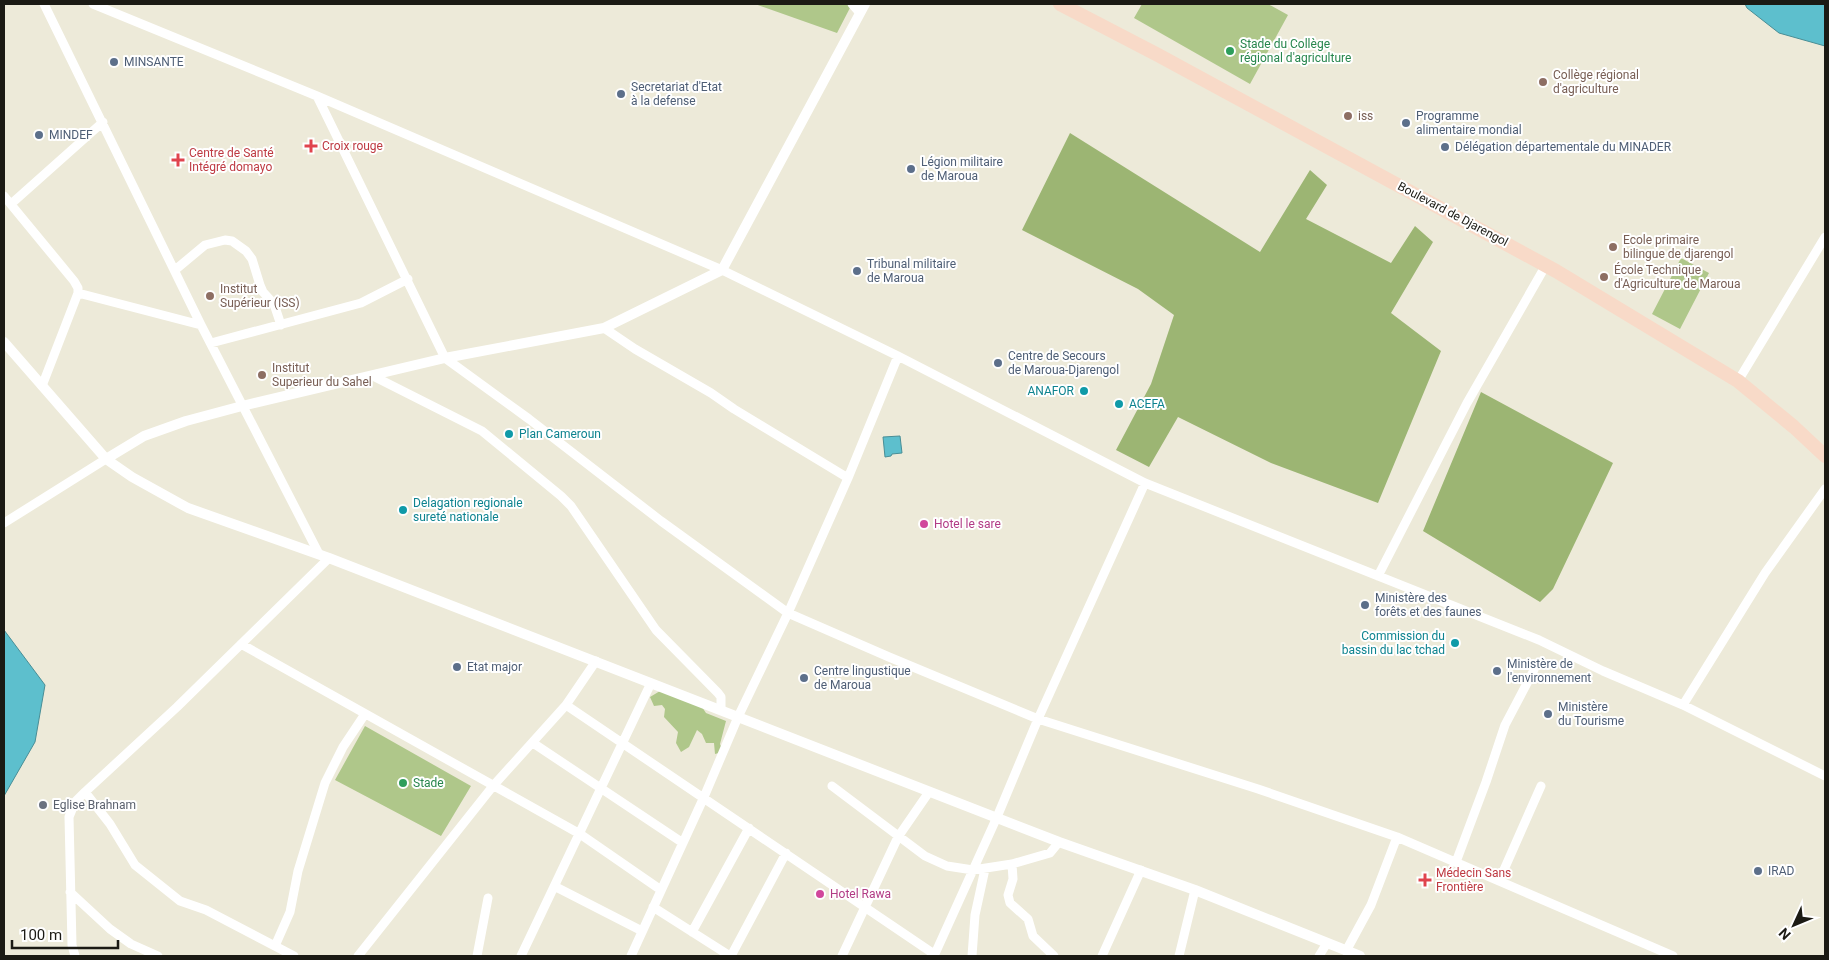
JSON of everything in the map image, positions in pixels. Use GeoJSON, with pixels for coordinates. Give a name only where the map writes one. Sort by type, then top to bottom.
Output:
{"type":"FeatureCollection","features":[{"type":"Feature","properties":{"kind":"main road","name":"Boulevard de Djarengol"},"geometry":{"type":"LineString","coordinates":[[1060,4],[1546,265],[1738,381],[1794,426],[1825,456]]}},
{"type":"Feature","properties":{"kind":"street"},"geometry":{"type":"LineString","coordinates":[[44,4],[201,325],[319,554]]}},
{"type":"Feature","properties":{"kind":"street"},"geometry":{"type":"LineString","coordinates":[[93,4],[317,96],[722,270],[898,356],[1145,483],[1539,640],[1603,671],[1682,705],[1825,776]]}},
{"type":"Feature","properties":{"kind":"street"},"geometry":{"type":"LineString","coordinates":[[852,4],[860,13]]}},
{"type":"Feature","properties":{"kind":"street"},"geometry":{"type":"LineString","coordinates":[[4,523],[144,436],[242,406],[445,358],[604,328],[722,270],[865,4]]}},
{"type":"Feature","properties":{"kind":"street"},"geometry":{"type":"LineString","coordinates":[[317,96],[445,358],[529,419],[661,521],[788,612],[888,657],[1038,719],[1258,789],[1397,837],[1672,956]]}},
{"type":"Feature","properties":{"kind":"street"},"geometry":{"type":"LineString","coordinates":[[11,204],[103,122]]}},
{"type":"Feature","properties":{"kind":"street"},"geometry":{"type":"LineString","coordinates":[[4,196],[78,288],[78,294],[42,386]]}},
{"type":"Feature","properties":{"kind":"street"},"geometry":{"type":"LineString","coordinates":[[1738,381],[1825,237]]}},
{"type":"Feature","properties":{"kind":"street"},"geometry":{"type":"LineString","coordinates":[[175,270],[205,245],[225,240],[232,241],[246,251],[252,259],[263,292],[274,304],[281,325]]}},
{"type":"Feature","properties":{"kind":"street"},"geometry":{"type":"LineString","coordinates":[[1378,576],[1467,403],[1546,265]]}},
{"type":"Feature","properties":{"kind":"street"},"geometry":{"type":"LineString","coordinates":[[211,343],[361,303],[408,279]]}},
{"type":"Feature","properties":{"kind":"street"},"geometry":{"type":"LineString","coordinates":[[78,294],[201,325]]}},
{"type":"Feature","properties":{"kind":"street"},"geometry":{"type":"LineString","coordinates":[[604,328],[635,349],[711,393],[848,478]]}},
{"type":"Feature","properties":{"kind":"street"},"geometry":{"type":"LineString","coordinates":[[4,342],[106,459],[132,477],[188,508],[319,554],[929,792],[1059,842],[1195,890],[1360,956]]}},
{"type":"Feature","properties":{"kind":"street"},"geometry":{"type":"LineString","coordinates":[[630,956],[848,478],[898,356]]}},
{"type":"Feature","properties":{"kind":"street"},"geometry":{"type":"LineString","coordinates":[[373,376],[482,431],[561,496],[571,506],[656,630],[721,697],[721,710]]}},
{"type":"Feature","properties":{"kind":"street"},"geometry":{"type":"LineString","coordinates":[[566,705],[934,955],[1145,483]]}},
{"type":"Feature","properties":{"kind":"street"},"geometry":{"type":"LineString","coordinates":[[1682,705],[1766,573],[1825,489]]}},
{"type":"Feature","properties":{"kind":"street"},"geometry":{"type":"LineString","coordinates":[[75,956],[72,945],[69,817],[75,802],[177,707],[329,558]]}},
{"type":"Feature","properties":{"kind":"street"},"geometry":{"type":"LineString","coordinates":[[240,644],[580,834],[661,890]]}},
{"type":"Feature","properties":{"kind":"street"},"geometry":{"type":"LineString","coordinates":[[358,956],[492,786],[566,705],[596,661]]}},
{"type":"Feature","properties":{"kind":"street"},"geometry":{"type":"LineString","coordinates":[[1456,862],[1505,725],[1534,670]]}},
{"type":"Feature","properties":{"kind":"street"},"geometry":{"type":"LineString","coordinates":[[521,956],[556,886],[651,683]]}},
{"type":"Feature","properties":{"kind":"street"},"geometry":{"type":"LineString","coordinates":[[275,946],[290,912],[298,871],[325,784],[343,747],[365,714]]}},
{"type":"Feature","properties":{"kind":"street"},"geometry":{"type":"LineString","coordinates":[[533,742],[683,843]]}},
{"type":"Feature","properties":{"kind":"street"},"geometry":{"type":"LineString","coordinates":[[832,786],[925,856],[947,866],[973,870],[1012,864],[1050,853],[1059,842]]}},
{"type":"Feature","properties":{"kind":"street"},"geometry":{"type":"LineString","coordinates":[[1499,880],[1541,786]]}},
{"type":"Feature","properties":{"kind":"street"},"geometry":{"type":"LineString","coordinates":[[85,792],[113,829],[135,864],[180,901],[212,913],[294,956]]}},
{"type":"Feature","properties":{"kind":"street"},"geometry":{"type":"LineString","coordinates":[[842,956],[898,837],[929,792]]}},
{"type":"Feature","properties":{"kind":"street"},"geometry":{"type":"LineString","coordinates":[[692,932],[749,828]]}},
{"type":"Feature","properties":{"kind":"street"},"geometry":{"type":"LineString","coordinates":[[1346,951],[1371,905],[1397,837]]}},
{"type":"Feature","properties":{"kind":"street"},"geometry":{"type":"LineString","coordinates":[[653,907],[727,955],[786,853]]}},
{"type":"Feature","properties":{"kind":"street"},"geometry":{"type":"LineString","coordinates":[[1012,864],[1013,879],[1008,895],[1010,903],[1028,919],[1033,936],[1054,956]]}},
{"type":"Feature","properties":{"kind":"street"},"geometry":{"type":"LineString","coordinates":[[972,956],[975,915],[985,869]]}},
{"type":"Feature","properties":{"kind":"street"},"geometry":{"type":"LineString","coordinates":[[1102,956],[1141,870]]}},
{"type":"Feature","properties":{"kind":"street"},"geometry":{"type":"LineString","coordinates":[[556,886],[642,931]]}},
{"type":"Feature","properties":{"kind":"street"},"geometry":{"type":"LineString","coordinates":[[1179,956],[1195,890]]}},
{"type":"Feature","properties":{"kind":"street"},"geometry":{"type":"LineString","coordinates":[[70,892],[110,929],[132,944],[158,956]]}},
{"type":"Feature","properties":{"kind":"street"},"geometry":{"type":"LineString","coordinates":[[477,956],[488,898]]}},
{"type":"Feature","properties":{"kind":"street"},"geometry":{"type":"LineString","coordinates":[[1318,956],[1326,943]]}},
{"type":"Feature","properties":{"kind":"green space"},"geometry":{"type":"Polygon","coordinates":[[[755,4],[852,4],[837,33],[755,4]]]}},
{"type":"Feature","properties":{"kind":"green space","name":"Stade du Collège régional d'agriculture"},"geometry":{"type":"Polygon","coordinates":[[[1142,4],[1268,4],[1288,15],[1250,84],[1134,18],[1142,4]]]}},
{"type":"Feature","properties":{"kind":"green space"},"geometry":{"type":"Polygon","coordinates":[[[1070,133],[1260,252],[1310,170],[1327,185],[1306,219],[1391,263],[1415,226],[1433,242],[1391,313],[1441,351],[1378,503],[1271,463],[1178,417],[1149,467],[1116,450],[1151,384],[1174,315],[1138,289],[1022,230],[1070,133]]]}},
{"type":"Feature","properties":{"kind":"green space"},"geometry":{"type":"Polygon","coordinates":[[[1681,258],[1709,273],[1680,329],[1652,314],[1681,258]]]}},
{"type":"Feature","properties":{"kind":"green space"},"geometry":{"type":"Polygon","coordinates":[[[1481,392],[1613,463],[1553,589],[1540,602],[1423,531],[1481,392]]]}},
{"type":"Feature","properties":{"kind":"green space"},"geometry":{"type":"Polygon","coordinates":[[[665,688],[698,701],[706,713],[726,721],[720,744],[723,752],[715,754],[714,743],[706,743],[702,734],[697,730],[689,747],[681,752],[676,743],[678,732],[664,717],[665,709],[662,705],[654,706],[650,697],[665,688]]]}},
{"type":"Feature","properties":{"kind":"green space","name":"Stade"},"geometry":{"type":"Polygon","coordinates":[[[365,726],[471,786],[441,836],[335,780],[365,726]]]}},
{"type":"Feature","properties":{"kind":"water"},"geometry":{"type":"Polygon","coordinates":[[[1745,4],[1825,4],[1825,46],[1779,33],[1747,8],[1745,4]]]}},
{"type":"Feature","properties":{"kind":"water"},"geometry":{"type":"Polygon","coordinates":[[[900,436],[902,453],[885,457],[883,437],[900,436]]]}},
{"type":"Feature","properties":{"kind":"water"},"geometry":{"type":"Polygon","coordinates":[[[4,630],[45,685],[35,742],[4,796],[4,630]]]}},
{"type":"Feature","properties":{"kind":"place","name":"Stade du Collège régional d'agriculture"},"geometry":{"type":"Point","coordinates":[1230,51]}},
{"type":"Feature","properties":{"kind":"place","name":"MINSANTE"},"geometry":{"type":"Point","coordinates":[114,62]}},
{"type":"Feature","properties":{"kind":"place","name":"Collège régional d'agriculture"},"geometry":{"type":"Point","coordinates":[1543,82]}},
{"type":"Feature","properties":{"kind":"place","name":"Secretariat d'Etat à la defense"},"geometry":{"type":"Point","coordinates":[621,94]}},
{"type":"Feature","properties":{"kind":"place","name":"iss"},"geometry":{"type":"Point","coordinates":[1348,116]}},
{"type":"Feature","properties":{"kind":"place","name":"Programme alimentaire mondial"},"geometry":{"type":"Point","coordinates":[1406,123]}},
{"type":"Feature","properties":{"kind":"place","name":"MINDEF"},"geometry":{"type":"Point","coordinates":[39,135]}},
{"type":"Feature","properties":{"kind":"place","name":"Croix rouge"},"geometry":{"type":"Point","coordinates":[311,146]}},
{"type":"Feature","properties":{"kind":"place","name":"Délégation départementale du MINADER"},"geometry":{"type":"Point","coordinates":[1445,147]}},
{"type":"Feature","properties":{"kind":"place","name":"Centre de Santé Intégré domayo"},"geometry":{"type":"Point","coordinates":[178,160]}},
{"type":"Feature","properties":{"kind":"place","name":"Légion militaire de Maroua"},"geometry":{"type":"Point","coordinates":[911,169]}},
{"type":"Feature","properties":{"kind":"place","name":"Ecole primaire bilingue de djarengol"},"geometry":{"type":"Point","coordinates":[1613,247]}},
{"type":"Feature","properties":{"kind":"place","name":"Tribunal militaire de Maroua"},"geometry":{"type":"Point","coordinates":[857,271]}},
{"type":"Feature","properties":{"kind":"place","name":"École Technique d'Agriculture de Maroua"},"geometry":{"type":"Point","coordinates":[1604,277]}},
{"type":"Feature","properties":{"kind":"place","name":"Institut Supérieur (ISS)"},"geometry":{"type":"Point","coordinates":[210,296]}},
{"type":"Feature","properties":{"kind":"place","name":"Centre de Secours de Maroua-Djarengol"},"geometry":{"type":"Point","coordinates":[998,363]}},
{"type":"Feature","properties":{"kind":"place","name":"Institut Superieur du Sahel"},"geometry":{"type":"Point","coordinates":[262,375]}},
{"type":"Feature","properties":{"kind":"place","name":"ANAFOR"},"geometry":{"type":"Point","coordinates":[1084,391]}},
{"type":"Feature","properties":{"kind":"place","name":"ACEFA"},"geometry":{"type":"Point","coordinates":[1119,404]}},
{"type":"Feature","properties":{"kind":"place","name":"Plan Cameroun"},"geometry":{"type":"Point","coordinates":[509,434]}},
{"type":"Feature","properties":{"kind":"place","name":"Delagation regionale sureté nationale"},"geometry":{"type":"Point","coordinates":[403,510]}},
{"type":"Feature","properties":{"kind":"place","name":"Hotel le sare"},"geometry":{"type":"Point","coordinates":[924,524]}},
{"type":"Feature","properties":{"kind":"place","name":"Ministère des forêts et des faunes"},"geometry":{"type":"Point","coordinates":[1365,605]}},
{"type":"Feature","properties":{"kind":"place","name":"Commission du bassin du lac tchad"},"geometry":{"type":"Point","coordinates":[1455,643]}},
{"type":"Feature","properties":{"kind":"place","name":"Etat major"},"geometry":{"type":"Point","coordinates":[457,667]}},
{"type":"Feature","properties":{"kind":"place","name":"Ministère de l'environnement"},"geometry":{"type":"Point","coordinates":[1497,671]}},
{"type":"Feature","properties":{"kind":"place","name":"Centre lingustique de Maroua"},"geometry":{"type":"Point","coordinates":[804,678]}},
{"type":"Feature","properties":{"kind":"place","name":"Ministère du Tourisme"},"geometry":{"type":"Point","coordinates":[1548,714]}},
{"type":"Feature","properties":{"kind":"place","name":"Stade"},"geometry":{"type":"Point","coordinates":[403,783]}},
{"type":"Feature","properties":{"kind":"place","name":"Eglise Brahnam"},"geometry":{"type":"Point","coordinates":[43,805]}},
{"type":"Feature","properties":{"kind":"place","name":"IRAD"},"geometry":{"type":"Point","coordinates":[1758,871]}},
{"type":"Feature","properties":{"kind":"place","name":"Médecin Sans Frontière"},"geometry":{"type":"Point","coordinates":[1425,880]}},
{"type":"Feature","properties":{"kind":"place","name":"Hotel Rawa"},"geometry":{"type":"Point","coordinates":[820,894]}}]}
